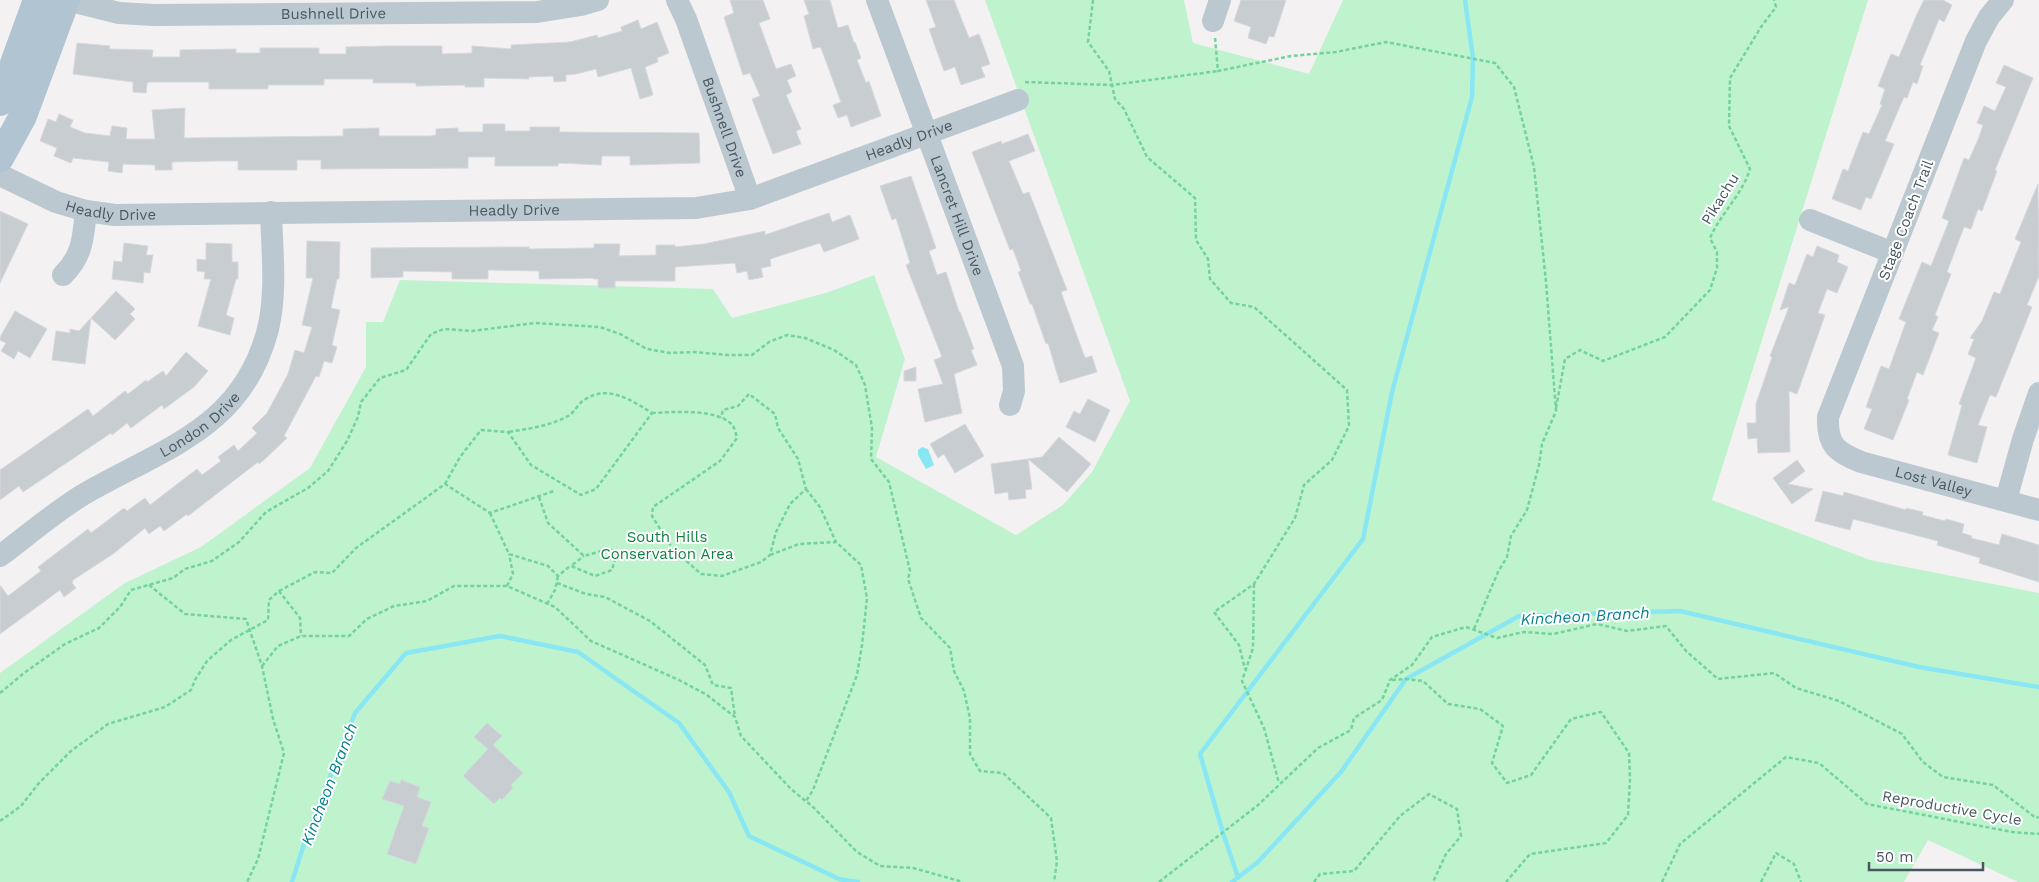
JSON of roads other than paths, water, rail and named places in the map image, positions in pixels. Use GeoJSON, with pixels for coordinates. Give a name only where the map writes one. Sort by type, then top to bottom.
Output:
{"type":"FeatureCollection","features":[{"type":"Feature","properties":{"kind":"main road"},"geometry":{"type":"LineString","coordinates":[[0,102],[37,0]]}},
{"type":"Feature","properties":{"kind":"main road"},"geometry":{"type":"LineString","coordinates":[[0,158],[23,116],[67,0]]}},
{"type":"Feature","properties":{"kind":"street","name":"Bushnell Drive"},"geometry":{"type":"LineString","coordinates":[[67,0],[119,13],[154,15],[537,12],[573,7],[598,0]]}},
{"type":"Feature","properties":{"kind":"street","name":"Bushnell Drive"},"geometry":{"type":"LineString","coordinates":[[677,0],[696,46],[750,199]]}},
{"type":"Feature","properties":{"kind":"street","name":"Lancret Hill Drive"},"geometry":{"type":"LineString","coordinates":[[877,0],[1013,366],[1014,391],[1010,405]]}},
{"type":"Feature","properties":{"kind":"street"},"geometry":{"type":"LineString","coordinates":[[1213,21],[1220,0]]}},
{"type":"Feature","properties":{"kind":"street","name":"Stage Coach Trail"},"geometry":{"type":"LineString","coordinates":[[1833,445],[1828,432],[1828,417],[1976,41],[1989,18],[2003,0]]}},
{"type":"Feature","properties":{"kind":"street","name":"Headly Drive"},"geometry":{"type":"LineString","coordinates":[[0,175],[56,202],[86,211],[115,215],[696,208],[750,199],[928,134],[1019,91]]}},
{"type":"Feature","properties":{"kind":"street"},"geometry":{"type":"LineString","coordinates":[[63,275],[73,265],[79,255],[86,211]]}},
{"type":"Feature","properties":{"kind":"street","name":"London Drive"},"geometry":{"type":"LineString","coordinates":[[0,556],[84,494],[168,450],[197,432],[232,402],[248,381],[256,365],[269,327],[272,291],[272,212]]}},
{"type":"Feature","properties":{"kind":"street"},"geometry":{"type":"LineString","coordinates":[[1810,220],[1893,253]]}},
{"type":"Feature","properties":{"kind":"street"},"geometry":{"type":"LineString","coordinates":[[2006,500],[2023,439],[2039,393]]}},
{"type":"Feature","properties":{"kind":"street","name":"Lost Valley"},"geometry":{"type":"LineString","coordinates":[[1833,445],[1845,456],[1861,462],[2039,510]]}},
{"type":"Feature","properties":{"kind":"water"},"geometry":{"type":"Polygon","coordinates":[[[922,447],[928,449],[934,465],[926,469],[918,455],[918,450],[922,447]]]}},
{"type":"Feature","properties":{"kind":"waterway"},"geometry":{"type":"LineString","coordinates":[[1238,877],[1200,754],[1363,539],[1392,392],[1472,97],[1473,58],[1465,0]]}},
{"type":"Feature","properties":{"kind":"waterway","name":"Kincheon Branch"},"geometry":{"type":"LineString","coordinates":[[1232,882],[1258,862],[1341,772],[1406,679],[1519,616],[1680,611],[1919,667],[2039,687]]}},
{"type":"Feature","properties":{"kind":"waterway","name":"Kincheon Branch"},"geometry":{"type":"LineString","coordinates":[[292,882],[305,841],[355,713],[406,653],[500,636],[578,652],[679,723],[729,792],[749,836],[839,879],[858,882]]}},
{"type":"Feature","properties":{"kind":"park label","name":"South Hills Conservation Area"},"geometry":{"type":"Point","coordinates":[667,546]}}]}
